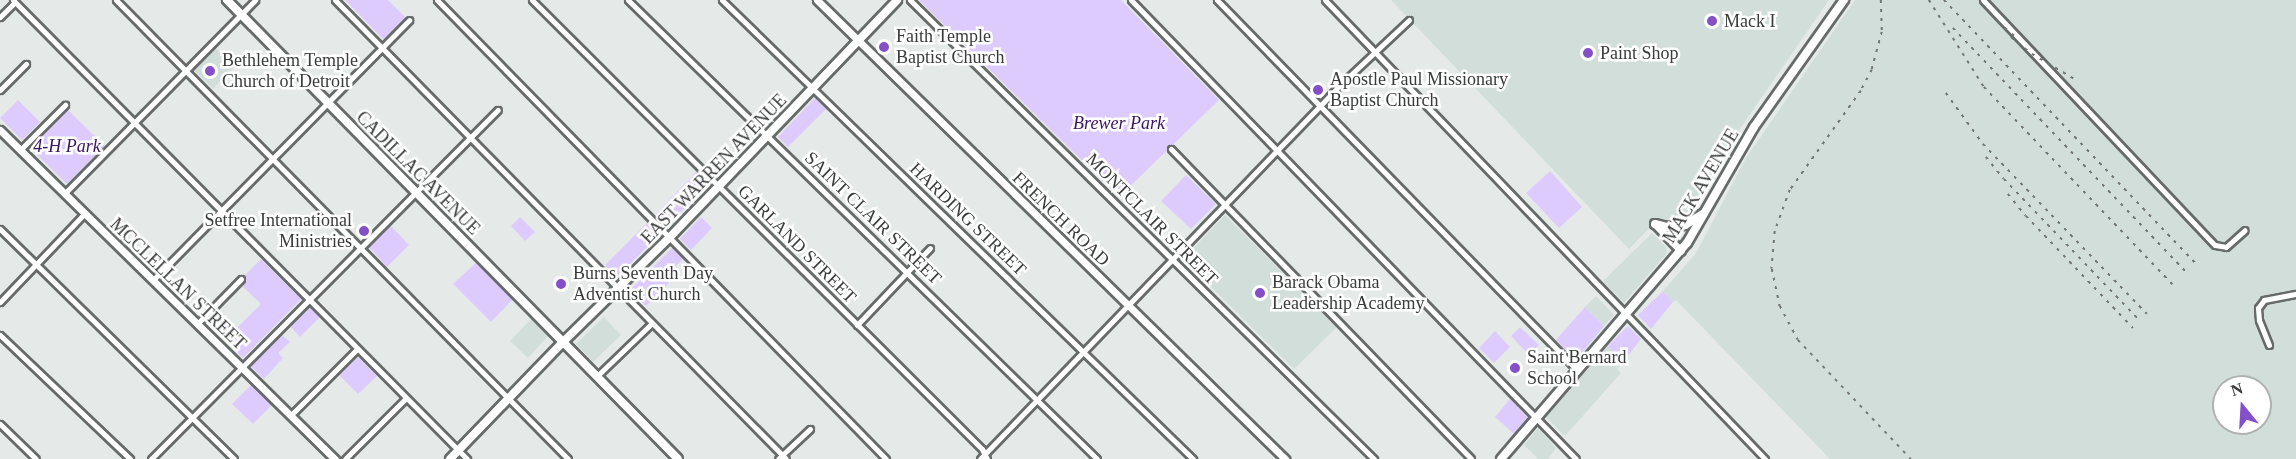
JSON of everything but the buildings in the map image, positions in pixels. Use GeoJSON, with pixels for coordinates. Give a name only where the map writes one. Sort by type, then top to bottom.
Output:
{"type":"FeatureCollection","features":[{"type":"Feature","properties":{"kind":"main road","name":"CADILLAC AVENUE"},"geometry":{"type":"LineString","coordinates":[[227,0],[678,459]]}},
{"type":"Feature","properties":{"kind":"main road","name":"EAST WARREN AVENUE"},"geometry":{"type":"LineString","coordinates":[[450,459],[507,398],[670,237],[897,0]]}},
{"type":"Feature","properties":{"kind":"main road","name":"MACK AVENUE"},"geometry":{"type":"LineString","coordinates":[[1501,459],[1681,251],[1754,127],[1844,0]]}},
{"type":"Feature","properties":{"kind":"main road"},"geometry":{"type":"LineString","coordinates":[[1655,224],[1667,227],[1685,225],[1705,212]]}},
{"type":"Feature","properties":{"kind":"street"},"geometry":{"type":"LineString","coordinates":[[116,0],[568,459]]}},
{"type":"Feature","properties":{"kind":"street"},"geometry":{"type":"LineString","coordinates":[[65,193],[255,0]]}},
{"type":"Feature","properties":{"kind":"street"},"geometry":{"type":"LineString","coordinates":[[335,0],[782,458],[810,429]]}},
{"type":"Feature","properties":{"kind":"street"},"geometry":{"type":"LineString","coordinates":[[437,0],[886,459]]}},
{"type":"Feature","properties":{"kind":"street","name":"GARLAND STREET"},"geometry":{"type":"LineString","coordinates":[[532,0],[982,449],[984,457]]}},
{"type":"Feature","properties":{"kind":"street","name":"SAINT CLAIR STREET"},"geometry":{"type":"LineString","coordinates":[[628,0],[1097,459]]}},
{"type":"Feature","properties":{"kind":"street","name":"HARDING STREET"},"geometry":{"type":"LineString","coordinates":[[723,0],[1193,459]]}},
{"type":"Feature","properties":{"kind":"street","name":"FRENCH ROAD"},"geometry":{"type":"LineString","coordinates":[[817,0],[1284,459]]}},
{"type":"Feature","properties":{"kind":"street","name":"MONTCLAIR STREET"},"geometry":{"type":"LineString","coordinates":[[910,0],[1374,459]]}},
{"type":"Feature","properties":{"kind":"street"},"geometry":{"type":"LineString","coordinates":[[1131,0],[1576,459]]}},
{"type":"Feature","properties":{"kind":"street"},"geometry":{"type":"LineString","coordinates":[[1217,0],[1577,370]]}},
{"type":"Feature","properties":{"kind":"street"},"geometry":{"type":"LineString","coordinates":[[1326,0],[1765,459]]}},
{"type":"Feature","properties":{"kind":"street"},"geometry":{"type":"LineString","coordinates":[[1983,0],[2215,246],[2226,247],[2245,230]]}},
{"type":"Feature","properties":{"kind":"street"},"geometry":{"type":"LineString","coordinates":[[0,17],[14,1],[467,459]]}},
{"type":"Feature","properties":{"kind":"street"},"geometry":{"type":"LineString","coordinates":[[153,280],[410,20]]}},
{"type":"Feature","properties":{"kind":"street"},"geometry":{"type":"LineString","coordinates":[[984,457],[1036,399],[1277,150],[1409,20]]}},
{"type":"Feature","properties":{"kind":"street"},"geometry":{"type":"LineString","coordinates":[[0,90],[26,64]]}},
{"type":"Feature","properties":{"kind":"street"},"geometry":{"type":"LineString","coordinates":[[20,150],[65,105]]}},
{"type":"Feature","properties":{"kind":"street"},"geometry":{"type":"LineString","coordinates":[[151,459],[498,110]]}},
{"type":"Feature","properties":{"kind":"street","name":"MCCLELLAN STREET"},"geometry":{"type":"LineString","coordinates":[[0,130],[335,459]]}},
{"type":"Feature","properties":{"kind":"street"},"geometry":{"type":"LineString","coordinates":[[1171,149],[1471,459]]}},
{"type":"Feature","properties":{"kind":"street"},"geometry":{"type":"LineString","coordinates":[[0,302],[85,213]]}},
{"type":"Feature","properties":{"kind":"street"},"geometry":{"type":"LineString","coordinates":[[1655,224],[1681,251]]}},
{"type":"Feature","properties":{"kind":"street"},"geometry":{"type":"LineString","coordinates":[[0,230],[234,459]]}},
{"type":"Feature","properties":{"kind":"street"},"geometry":{"type":"LineString","coordinates":[[857,325],[930,248]]}},
{"type":"Feature","properties":{"kind":"street"},"geometry":{"type":"LineString","coordinates":[[197,324],[240,279]]}},
{"type":"Feature","properties":{"kind":"street"},"geometry":{"type":"LineString","coordinates":[[2269,345],[2259,320],[2258,308],[2264,300],[2296,294]]}},
{"type":"Feature","properties":{"kind":"street"},"geometry":{"type":"LineString","coordinates":[[597,376],[652,323]]}},
{"type":"Feature","properties":{"kind":"street"},"geometry":{"type":"LineString","coordinates":[[0,335],[130,459]]}},
{"type":"Feature","properties":{"kind":"street"},"geometry":{"type":"LineString","coordinates":[[291,416],[357,349]]}},
{"type":"Feature","properties":{"kind":"street"},"geometry":{"type":"LineString","coordinates":[[345,459],[406,398]]}},
{"type":"Feature","properties":{"kind":"street"},"geometry":{"type":"LineString","coordinates":[[0,424],[36,459]]}},
{"type":"Feature","properties":{"kind":"shaded area"},"geometry":{"type":"Polygon","coordinates":[[[1391,0],[1829,0],[1728,146],[1687,221],[1667,224],[1659,218],[1629,249],[1391,0]]]}},
{"type":"Feature","properties":{"kind":"shaded area"},"geometry":{"type":"Polygon","coordinates":[[[1855,0],[2296,0],[2296,459],[1830,459],[1676,300],[1673,302],[1663,291],[1696,253],[1746,158],[1855,0]]]}},
{"type":"Feature","properties":{"kind":"shaded area"},"geometry":{"type":"Polygon","coordinates":[[[216,48],[234,67],[213,89],[194,70],[216,48]]]}},
{"type":"Feature","properties":{"kind":"shaded area","name":"Barack Obama Leadership Academy"},"geometry":{"type":"Polygon","coordinates":[[[1225,215],[1337,327],[1294,369],[1183,259],[1225,215]]]}},
{"type":"Feature","properties":{"kind":"shaded area"},"geometry":{"type":"Polygon","coordinates":[[[1652,233],[1666,247],[1667,253],[1624,303],[1603,281],[1652,233]]]}},
{"type":"Feature","properties":{"kind":"shaded area"},"geometry":{"type":"Polygon","coordinates":[[[1596,296],[1614,315],[1604,326],[1585,307],[1596,296]]]}},
{"type":"Feature","properties":{"kind":"shaded area"},"geometry":{"type":"Polygon","coordinates":[[[604,317],[621,335],[593,362],[576,344],[604,317]]]}},
{"type":"Feature","properties":{"kind":"shaded area"},"geometry":{"type":"Polygon","coordinates":[[[532,318],[548,336],[528,358],[510,341],[532,318]]]}},
{"type":"Feature","properties":{"kind":"shaded area"},"geometry":{"type":"Polygon","coordinates":[[[1608,346],[1623,362],[1617,369],[1621,373],[1565,436],[1546,417],[1608,346]]]}},
{"type":"Feature","properties":{"kind":"shaded area"},"geometry":{"type":"Polygon","coordinates":[[[1538,428],[1556,448],[1548,459],[1538,459],[1524,445],[1538,428]]]}},
{"type":"Feature","properties":{"kind":"green space"},"geometry":{"type":"Polygon","coordinates":[[[345,0],[388,0],[407,19],[385,41],[345,0]]]}},
{"type":"Feature","properties":{"kind":"green space","name":"Brewer Park"},"geometry":{"type":"Polygon","coordinates":[[[919,0],[1121,0],[1219,100],[1119,197],[919,0]]]}},
{"type":"Feature","properties":{"kind":"green space"},"geometry":{"type":"Polygon","coordinates":[[[815,98],[826,109],[788,147],[778,137],[815,98]]]}},
{"type":"Feature","properties":{"kind":"green space"},"geometry":{"type":"Polygon","coordinates":[[[18,100],[40,122],[22,140],[0,118],[18,100]]]}},
{"type":"Feature","properties":{"kind":"green space","name":"4-H Park"},"geometry":{"type":"Polygon","coordinates":[[[67,109],[105,146],[67,184],[29,147],[67,109]]]}},
{"type":"Feature","properties":{"kind":"green space"},"geometry":{"type":"Polygon","coordinates":[[[697,171],[709,183],[667,226],[656,214],[697,171]]]}},
{"type":"Feature","properties":{"kind":"green space"},"geometry":{"type":"Polygon","coordinates":[[[1550,171],[1582,207],[1559,228],[1526,193],[1550,171]]]}},
{"type":"Feature","properties":{"kind":"green space"},"geometry":{"type":"Polygon","coordinates":[[[1186,175],[1216,204],[1191,229],[1161,201],[1186,175]]]}},
{"type":"Feature","properties":{"kind":"green space"},"geometry":{"type":"Polygon","coordinates":[[[520,217],[535,232],[525,241],[511,226],[520,217]]]}},
{"type":"Feature","properties":{"kind":"green space"},"geometry":{"type":"Polygon","coordinates":[[[701,217],[712,228],[691,250],[680,239],[701,217]]]}},
{"type":"Feature","properties":{"kind":"green space"},"geometry":{"type":"Polygon","coordinates":[[[647,223],[660,234],[617,277],[605,265],[647,223]]]}},
{"type":"Feature","properties":{"kind":"green space"},"geometry":{"type":"Polygon","coordinates":[[[390,225],[409,245],[387,267],[368,246],[390,225]]]}},
{"type":"Feature","properties":{"kind":"green space"},"geometry":{"type":"Polygon","coordinates":[[[673,247],[684,258],[664,277],[669,283],[646,306],[630,290],[673,247]]]}},
{"type":"Feature","properties":{"kind":"green space"},"geometry":{"type":"Polygon","coordinates":[[[261,259],[301,299],[243,358],[225,340],[261,304],[238,282],[261,259]]]}},
{"type":"Feature","properties":{"kind":"green space"},"geometry":{"type":"Polygon","coordinates":[[[477,262],[513,299],[491,322],[453,284],[477,262]]]}},
{"type":"Feature","properties":{"kind":"green space"},"geometry":{"type":"Polygon","coordinates":[[[1663,291],[1673,302],[1651,329],[1638,315],[1663,291]]]}},
{"type":"Feature","properties":{"kind":"green space"},"geometry":{"type":"Polygon","coordinates":[[[309,306],[320,317],[300,337],[290,326],[309,306]]]}},
{"type":"Feature","properties":{"kind":"green space"},"geometry":{"type":"Polygon","coordinates":[[[1585,307],[1604,326],[1576,360],[1556,340],[1585,307]]]}},
{"type":"Feature","properties":{"kind":"green space"},"geometry":{"type":"Polygon","coordinates":[[[1628,326],[1641,339],[1623,362],[1608,346],[1628,326]]]}},
{"type":"Feature","properties":{"kind":"green space"},"geometry":{"type":"Polygon","coordinates":[[[1520,327],[1539,345],[1529,355],[1511,336],[1520,327]]]}},
{"type":"Feature","properties":{"kind":"green space"},"geometry":{"type":"Polygon","coordinates":[[[1495,331],[1510,347],[1494,363],[1479,348],[1495,331]]]}},
{"type":"Feature","properties":{"kind":"green space"},"geometry":{"type":"Polygon","coordinates":[[[281,334],[290,342],[278,353],[283,358],[264,379],[251,366],[281,334]]]}},
{"type":"Feature","properties":{"kind":"green space"},"geometry":{"type":"Polygon","coordinates":[[[357,356],[377,376],[358,394],[339,375],[357,356]]]}},
{"type":"Feature","properties":{"kind":"green space"},"geometry":{"type":"Polygon","coordinates":[[[251,385],[272,405],[253,424],[232,404],[251,385]]]}},
{"type":"Feature","properties":{"kind":"green space"},"geometry":{"type":"Polygon","coordinates":[[[1510,399],[1528,418],[1514,434],[1495,417],[1510,399]]]}},
{"type":"Feature","properties":{"kind":"railway"},"geometry":{"type":"LineString","coordinates":[[1881,0],[1882,32],[1872,70],[1861,91],[1790,190],[1775,231],[1772,269],[1780,306],[1798,340],[1911,459]]}},
{"type":"Feature","properties":{"kind":"railway"},"geometry":{"type":"LineString","coordinates":[[1929,0],[1984,87],[2175,287]]}},
{"type":"Feature","properties":{"kind":"railway"},"geometry":{"type":"LineString","coordinates":[[1944,0],[2196,264]]}},
{"type":"Feature","properties":{"kind":"railway"},"geometry":{"type":"LineString","coordinates":[[1998,22],[2018,39]]}},
{"type":"Feature","properties":{"kind":"railway"},"geometry":{"type":"LineString","coordinates":[[1953,28],[2187,273]]}},
{"type":"Feature","properties":{"kind":"railway"},"geometry":{"type":"LineString","coordinates":[[2011,37],[2032,54],[2078,81]]}},
{"type":"Feature","properties":{"kind":"railway"},"geometry":{"type":"LineString","coordinates":[[1946,93],[1983,144],[2147,314]]}},
{"type":"Feature","properties":{"kind":"railway"},"geometry":{"type":"LineString","coordinates":[[1986,157],[2004,179],[2140,321]]}},
{"type":"Feature","properties":{"kind":"railway"},"geometry":{"type":"LineString","coordinates":[[2008,194],[2026,216],[2133,328]]}},
{"type":"Feature","properties":{"kind":"place","name":"Mack I"},"geometry":{"type":"Point","coordinates":[1712,21]}},
{"type":"Feature","properties":{"kind":"place","name":"Faith Temple Baptist Church"},"geometry":{"type":"Point","coordinates":[884,47]}},
{"type":"Feature","properties":{"kind":"place","name":"Paint Shop"},"geometry":{"type":"Point","coordinates":[1588,53]}},
{"type":"Feature","properties":{"kind":"place","name":"Bethlehem Temple Church of Detroit"},"geometry":{"type":"Point","coordinates":[210,71]}},
{"type":"Feature","properties":{"kind":"place","name":"Apostle Paul Missionary Baptist Church"},"geometry":{"type":"Point","coordinates":[1318,90]}},
{"type":"Feature","properties":{"kind":"place","name":"Setfree International Ministries"},"geometry":{"type":"Point","coordinates":[364,231]}},
{"type":"Feature","properties":{"kind":"place","name":"Burns Seventh Day Adventist Church"},"geometry":{"type":"Point","coordinates":[561,284]}},
{"type":"Feature","properties":{"kind":"place","name":"Barack Obama Leadership Academy"},"geometry":{"type":"Point","coordinates":[1260,293]}},
{"type":"Feature","properties":{"kind":"place","name":"Saint Bernard School"},"geometry":{"type":"Point","coordinates":[1515,368]}}]}
